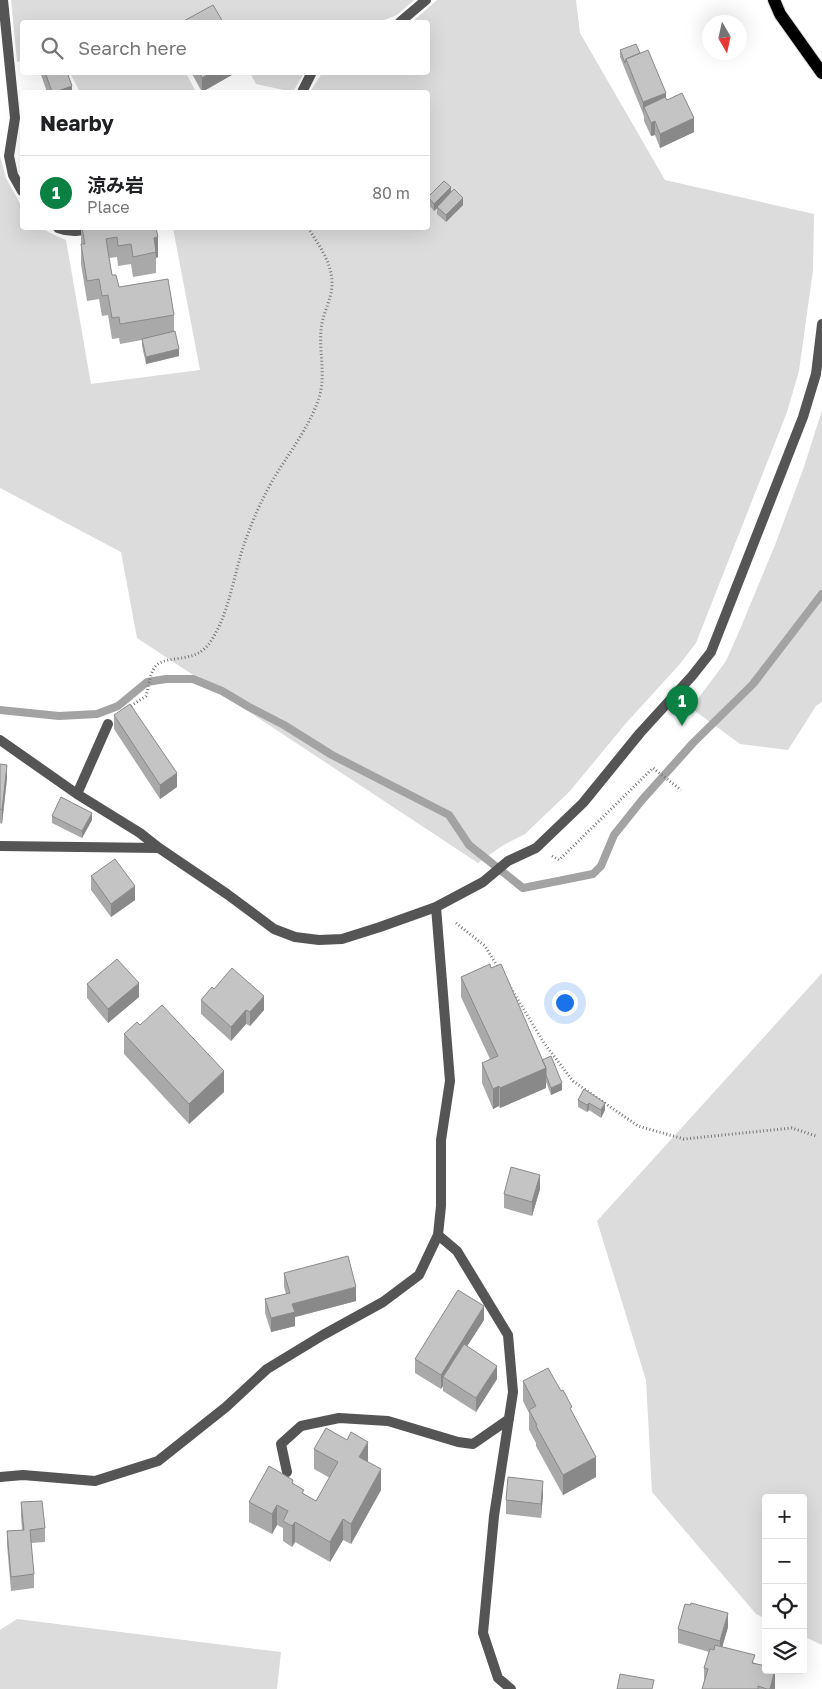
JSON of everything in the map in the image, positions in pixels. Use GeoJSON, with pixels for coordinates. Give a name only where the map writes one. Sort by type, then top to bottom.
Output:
{"type":"FeatureCollection","features":[{"type":"Feature","properties":{"kind":"main road"},"geometry":{"type":"LineString","coordinates":[[774,0],[780,14],[822,73]]}},
{"type":"Feature","properties":{"kind":"street"},"geometry":{"type":"LineString","coordinates":[[3,0],[15,118],[9,156],[13,175],[20,187]]}},
{"type":"Feature","properties":{"kind":"street"},"geometry":{"type":"LineString","coordinates":[[402,20],[426,0]]}},
{"type":"Feature","properties":{"kind":"street"},"geometry":{"type":"LineString","coordinates":[[303,90],[310,75]]}},
{"type":"Feature","properties":{"kind":"street"},"geometry":{"type":"LineString","coordinates":[[63,230],[68,232],[88,230]]}},
{"type":"Feature","properties":{"kind":"street"},"geometry":{"type":"LineString","coordinates":[[0,740],[77,794],[140,833],[159,848],[228,894],[274,929],[295,937],[319,940],[342,938],[380,928],[436,907],[483,882],[508,861],[536,848],[583,803],[640,733],[692,676],[711,652],[803,417],[816,374],[822,324]]}},
{"type":"Feature","properties":{"kind":"street"},"geometry":{"type":"LineString","coordinates":[[77,794],[108,724]]}},
{"type":"Feature","properties":{"kind":"street"},"geometry":{"type":"LineString","coordinates":[[0,846],[159,848]]}},
{"type":"Feature","properties":{"kind":"street"},"geometry":{"type":"LineString","coordinates":[[0,1477],[23,1475],[95,1481],[158,1461],[226,1407],[267,1369],[383,1302],[419,1275],[438,1235],[441,1206],[441,1140],[450,1081],[436,907]]}},
{"type":"Feature","properties":{"kind":"street"},"geometry":{"type":"LineString","coordinates":[[438,1235],[457,1251],[508,1335],[513,1392],[494,1516],[483,1633],[498,1678],[511,1689]]}},
{"type":"Feature","properties":{"kind":"street"},"geometry":{"type":"LineString","coordinates":[[287,1472],[282,1444],[302,1426],[339,1418],[388,1421],[458,1442],[473,1444],[509,1419]]}},
{"type":"Feature","properties":{"kind":"path"},"geometry":{"type":"LineString","coordinates":[[108,724],[116,715],[146,696],[156,666],[163,662],[194,656],[204,651],[211,641],[222,620],[249,531],[276,476],[307,426],[319,397],[323,375],[321,330],[332,286],[325,254],[309,230]]}},
{"type":"Feature","properties":{"kind":"path"},"geometry":{"type":"LineString","coordinates":[[536,848],[559,860],[653,768],[681,790]]}},
{"type":"Feature","properties":{"kind":"path"},"geometry":{"type":"LineString","coordinates":[[436,907],[485,946],[500,971]]}},
{"type":"Feature","properties":{"kind":"path"},"geometry":{"type":"LineString","coordinates":[[505,979],[544,1043],[573,1081],[638,1126],[684,1139],[792,1128],[816,1136]]}},
{"type":"Feature","properties":{"kind":"shaded area"},"geometry":{"type":"Polygon","coordinates":[[[11,0],[414,0],[397,15],[384,20],[222,20],[217,12],[197,20],[20,20],[20,61],[17,62],[11,0]]]}},
{"type":"Feature","properties":{"kind":"shaded area"},"geometry":{"type":"Polygon","coordinates":[[[437,0],[576,0],[580,33],[665,180],[814,214],[813,270],[799,371],[787,412],[696,643],[570,791],[525,834],[502,846],[478,863],[137,638],[121,552],[0,488],[0,156],[6,178],[20,203],[20,230],[45,230],[66,240],[91,384],[200,370],[173,230],[430,230],[430,90],[311,90],[321,75],[430,75],[430,20],[414,20],[437,0]]]}},
{"type":"Feature","properties":{"kind":"shaded area"},"geometry":{"type":"Polygon","coordinates":[[[71,75],[187,75],[195,90],[79,90],[71,75]]]}},
{"type":"Feature","properties":{"kind":"shaded area"},"geometry":{"type":"Polygon","coordinates":[[[251,75],[303,75],[294,90],[284,90],[256,84],[251,75]]]}},
{"type":"Feature","properties":{"kind":"shaded area"},"geometry":{"type":"Polygon","coordinates":[[[822,410],[822,702],[816,706],[788,750],[740,744],[691,708],[726,661],[738,634],[775,545],[804,467],[822,410]]]}},
{"type":"Feature","properties":{"kind":"shaded area"},"geometry":{"type":"Polygon","coordinates":[[[822,973],[822,1645],[807,1638],[807,1494],[762,1494],[762,1617],[756,1614],[652,1492],[646,1380],[597,1221],[822,973]]]}},
{"type":"Feature","properties":{"kind":"shaded area"},"geometry":{"type":"Polygon","coordinates":[[[17,1619],[281,1652],[277,1689],[0,1689],[0,1630],[17,1619]]]}},
{"type":"Feature","properties":{"kind":"building"},"geometry":{"type":"Polygon","coordinates":[[[213,5],[222,20],[186,20],[213,5]]]}},
{"type":"Feature","properties":{"kind":"building"},"geometry":{"type":"Polygon","coordinates":[[[636,44],[640,53],[626,59],[625,63],[620,50],[636,44]]]}},
{"type":"Feature","properties":{"kind":"building"},"geometry":{"type":"Polygon","coordinates":[[[648,50],[666,93],[643,102],[626,59],[648,50]]]}},
{"type":"Feature","properties":{"kind":"building"},"geometry":{"type":"Polygon","coordinates":[[[46,75],[68,75],[72,86],[61,90],[51,90],[46,75]]]}},
{"type":"Feature","properties":{"kind":"building"},"geometry":{"type":"Polygon","coordinates":[[[682,93],[694,118],[660,134],[655,121],[651,123],[644,107],[665,97],[667,100],[682,93]]]}},
{"type":"Feature","properties":{"kind":"building"},"geometry":{"type":"Polygon","coordinates":[[[444,181],[451,187],[434,204],[430,199],[430,195],[444,181]]]}},
{"type":"Feature","properties":{"kind":"building"},"geometry":{"type":"Polygon","coordinates":[[[454,189],[463,198],[446,215],[437,207],[454,189]]]}},
{"type":"Feature","properties":{"kind":"building"},"geometry":{"type":"Polygon","coordinates":[[[82,230],[156,230],[158,237],[154,238],[156,252],[133,257],[131,244],[118,246],[117,237],[106,239],[112,275],[116,275],[119,287],[168,279],[174,315],[120,324],[119,317],[112,318],[108,295],[102,296],[99,279],[87,281],[81,244],[85,244],[82,230]]]}},
{"type":"Feature","properties":{"kind":"building"},"geometry":{"type":"Polygon","coordinates":[[[175,331],[179,349],[146,357],[142,339],[175,331]]]}},
{"type":"Feature","properties":{"kind":"building"},"geometry":{"type":"Polygon","coordinates":[[[130,704],[177,773],[160,785],[114,715],[130,704]]]}},
{"type":"Feature","properties":{"kind":"building"},"geometry":{"type":"Polygon","coordinates":[[[0,764],[7,765],[2,810],[0,809],[0,764]]]}},
{"type":"Feature","properties":{"kind":"building"},"geometry":{"type":"Polygon","coordinates":[[[61,797],[92,813],[82,831],[52,816],[61,797]]]}},
{"type":"Feature","properties":{"kind":"building"},"geometry":{"type":"Polygon","coordinates":[[[115,859],[135,886],[111,904],[91,876],[115,859]]]}},
{"type":"Feature","properties":{"kind":"building"},"geometry":{"type":"Polygon","coordinates":[[[117,959],[139,983],[108,1009],[87,984],[117,959]]]}},
{"type":"Feature","properties":{"kind":"building"},"geometry":{"type":"Polygon","coordinates":[[[490,964],[491,968],[501,964],[546,1068],[500,1088],[499,1086],[493,1089],[482,1063],[498,1056],[461,977],[490,964]]]}},
{"type":"Feature","properties":{"kind":"building"},"geometry":{"type":"Polygon","coordinates":[[[232,968],[264,996],[250,1012],[246,1010],[231,1027],[201,1000],[212,987],[214,989],[232,968]]]}},
{"type":"Feature","properties":{"kind":"building"},"geometry":{"type":"Polygon","coordinates":[[[162,1005],[224,1071],[189,1104],[124,1034],[137,1022],[140,1025],[162,1005]]]}},
{"type":"Feature","properties":{"kind":"building"},"geometry":{"type":"Polygon","coordinates":[[[551,1056],[562,1083],[551,1088],[542,1060],[551,1056]]]}},
{"type":"Feature","properties":{"kind":"building"},"geometry":{"type":"Polygon","coordinates":[[[584,1089],[605,1103],[601,1110],[589,1103],[587,1105],[578,1100],[584,1089]]]}},
{"type":"Feature","properties":{"kind":"building"},"geometry":{"type":"Polygon","coordinates":[[[511,1167],[540,1175],[532,1202],[504,1194],[511,1167]]]}},
{"type":"Feature","properties":{"kind":"building"},"geometry":{"type":"Polygon","coordinates":[[[348,1256],[356,1287],[292,1304],[295,1312],[271,1318],[265,1299],[290,1293],[284,1273],[348,1256]]]}},
{"type":"Feature","properties":{"kind":"building"},"geometry":{"type":"Polygon","coordinates":[[[458,1290],[484,1306],[441,1375],[415,1359],[458,1290]]]}},
{"type":"Feature","properties":{"kind":"building"},"geometry":{"type":"Polygon","coordinates":[[[464,1344],[497,1366],[476,1398],[443,1377],[464,1344]]]}},
{"type":"Feature","properties":{"kind":"building"},"geometry":{"type":"Polygon","coordinates":[[[548,1368],[561,1391],[563,1390],[572,1407],[570,1408],[596,1457],[563,1475],[529,1410],[536,1406],[523,1381],[548,1368]]]}},
{"type":"Feature","properties":{"kind":"building"},"geometry":{"type":"Polygon","coordinates":[[[326,1428],[347,1440],[351,1432],[368,1442],[359,1457],[381,1469],[351,1524],[343,1519],[330,1542],[295,1522],[292,1526],[283,1521],[288,1511],[277,1505],[272,1514],[249,1502],[269,1466],[293,1480],[292,1483],[304,1490],[302,1493],[316,1501],[338,1462],[314,1449],[326,1428]]]}},
{"type":"Feature","properties":{"kind":"building"},"geometry":{"type":"Polygon","coordinates":[[[508,1477],[543,1481],[541,1504],[506,1500],[508,1477]]]}},
{"type":"Feature","properties":{"kind":"building"},"geometry":{"type":"Polygon","coordinates":[[[42,1501],[45,1528],[30,1530],[34,1574],[11,1577],[7,1531],[24,1530],[21,1502],[42,1501]]]}},
{"type":"Feature","properties":{"kind":"building"},"geometry":{"type":"Polygon","coordinates":[[[691,1603],[728,1613],[720,1641],[678,1629],[685,1604],[690,1605],[691,1603]]]}},
{"type":"Feature","properties":{"kind":"building"},"geometry":{"type":"Polygon","coordinates":[[[715,1645],[755,1655],[752,1663],[762,1665],[762,1674],[774,1674],[770,1689],[758,1686],[758,1689],[702,1689],[708,1669],[704,1668],[710,1649],[714,1650],[715,1645]]]}},
{"type":"Feature","properties":{"kind":"building"},"geometry":{"type":"Polygon","coordinates":[[[620,1674],[654,1680],[652,1689],[617,1689],[620,1674]]]}},
{"type":"Feature","properties":{"kind":"waterway"},"geometry":{"type":"LineString","coordinates":[[0,710],[59,716],[97,714],[118,706],[147,682],[166,679],[193,679],[222,691],[284,725],[332,755],[449,815],[469,845],[523,888],[593,874],[601,866],[614,835],[642,800],[693,743],[753,684],[822,594]]}},
{"type":"Feature","properties":{"kind":"place","name":"涼み岩"},"geometry":{"type":"Point","coordinates":[682,726]}}]}
